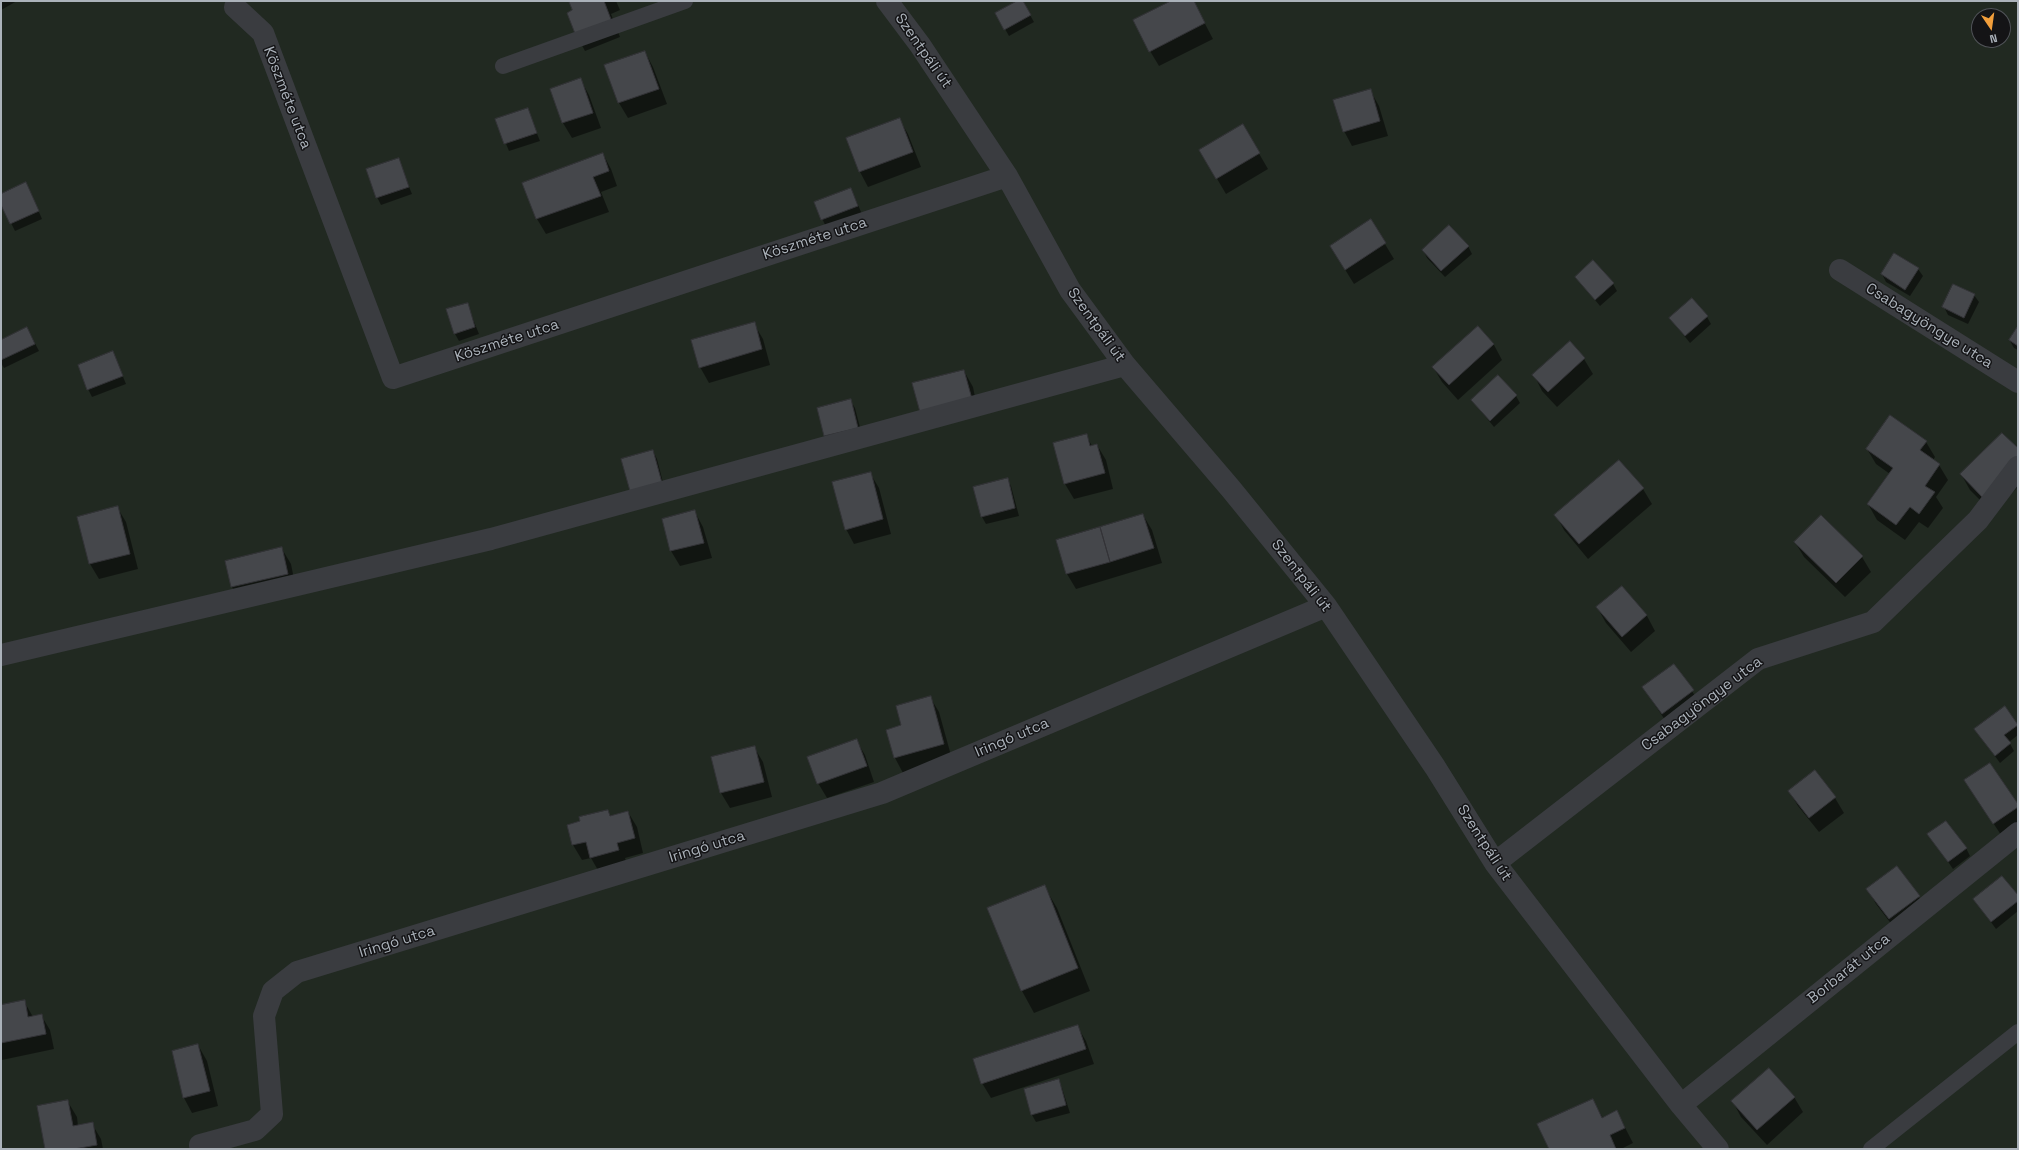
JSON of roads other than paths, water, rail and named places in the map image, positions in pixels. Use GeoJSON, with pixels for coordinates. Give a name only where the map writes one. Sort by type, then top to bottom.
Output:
{"type":"FeatureCollection","features":[{"type":"Feature","properties":{"kind":"street","name":"Szentpáli út"},"geometry":{"type":"LineString","coordinates":[[887,1],[920,45],[1007,176],[1070,290],[1125,365],[1231,489],[1326,606],[1436,767],[1495,863],[1680,1105],[1718,1149]]}},
{"type":"Feature","properties":{"kind":"street","name":"Köszméte utca"},"geometry":{"type":"LineString","coordinates":[[235,7],[263,33],[393,378],[1007,176]]}},
{"type":"Feature","properties":{"kind":"street","name":"Csabagyöngye utca"},"geometry":{"type":"LineString","coordinates":[[1840,270],[2018,382]]}},
{"type":"Feature","properties":{"kind":"street"},"geometry":{"type":"LineString","coordinates":[[1,655],[491,539],[1125,365]]}},
{"type":"Feature","properties":{"kind":"street","name":"Csabagyöngye utca"},"geometry":{"type":"LineString","coordinates":[[1495,863],[1758,659],[1873,622],[1978,520],[2018,467]]}},
{"type":"Feature","properties":{"kind":"street","name":"Iringó utca"},"geometry":{"type":"LineString","coordinates":[[200,1145],[255,1130],[272,1114],[264,1016],[274,991],[298,972],[882,793],[1326,606]]}},
{"type":"Feature","properties":{"kind":"street","name":"Borbarát utca"},"geometry":{"type":"LineString","coordinates":[[1680,1105],[2018,832]]}},
{"type":"Feature","properties":{"kind":"lane"},"geometry":{"type":"LineString","coordinates":[[503,66],[685,1]]}},
{"type":"Feature","properties":{"kind":"lane"},"geometry":{"type":"LineString","coordinates":[[1871,1149],[2018,1032]]}}]}
